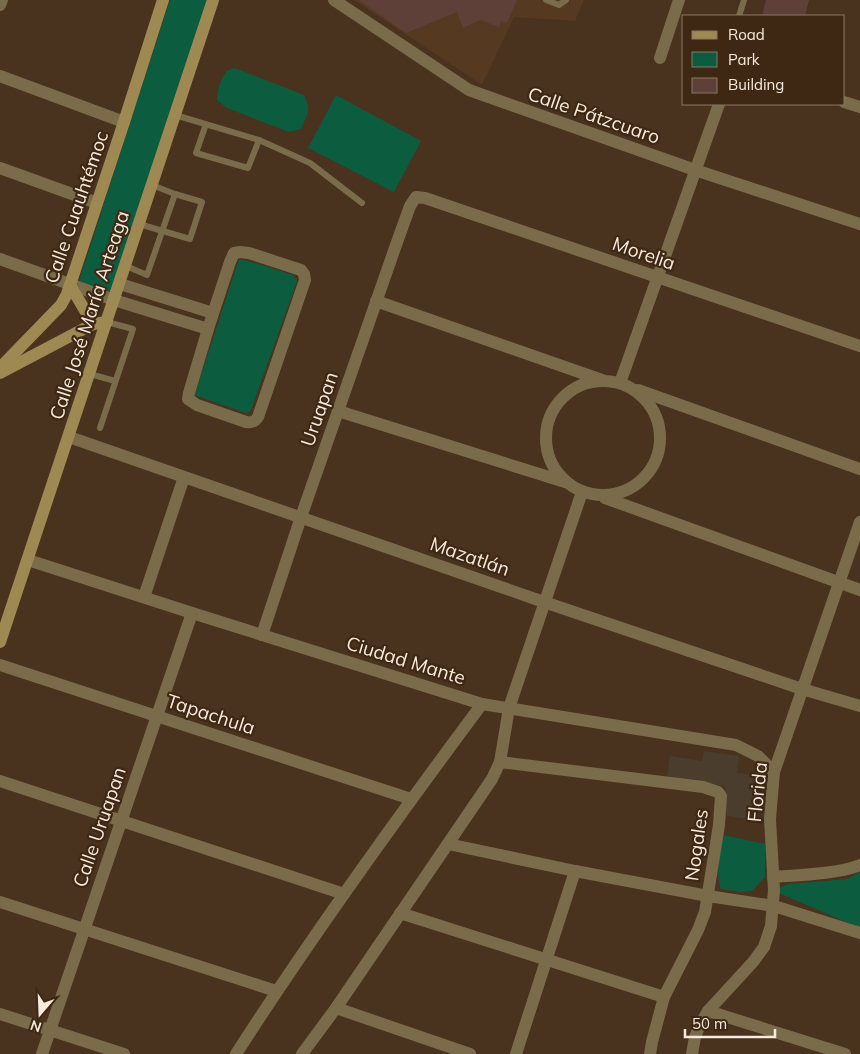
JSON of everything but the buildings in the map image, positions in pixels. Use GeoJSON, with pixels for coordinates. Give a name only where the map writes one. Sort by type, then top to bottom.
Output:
{"type":"FeatureCollection","features":[{"type":"Feature","properties":{"kind":"street"},"geometry":{"type":"LineString","coordinates":[[0,5],[2,0]]}},
{"type":"Feature","properties":{"kind":"street"},"geometry":{"type":"LineString","coordinates":[[0,76],[124,122],[163,0]]}},
{"type":"Feature","properties":{"kind":"street","name":"Calle José María Arteaga"},"geometry":{"type":"LineString","coordinates":[[0,642],[213,0]]}},
{"type":"Feature","properties":{"kind":"street","name":"Calle Pátzcuaro"},"geometry":{"type":"LineString","coordinates":[[334,0],[469,90],[695,170],[860,224]]}},
{"type":"Feature","properties":{"kind":"street"},"geometry":{"type":"LineString","coordinates":[[660,58],[679,0]]}},
{"type":"Feature","properties":{"kind":"street"},"geometry":{"type":"LineString","coordinates":[[845,102],[860,107]]}},
{"type":"Feature","properties":{"kind":"street"},"geometry":{"type":"LineString","coordinates":[[625,385],[658,278],[719,105]]}},
{"type":"Feature","properties":{"kind":"street","name":"Calle Cuauhtémoc"},"geometry":{"type":"LineString","coordinates":[[0,368],[64,299],[124,122]]}},
{"type":"Feature","properties":{"kind":"street"},"geometry":{"type":"LineString","coordinates":[[0,168],[97,203]]}},
{"type":"Feature","properties":{"kind":"street","name":"Morelia"},"geometry":{"type":"LineString","coordinates":[[416,197],[425,198],[860,346]]}},
{"type":"Feature","properties":{"kind":"street","name":"Uruapan"},"geometry":{"type":"LineString","coordinates":[[262,635],[376,301],[410,206],[416,197]]}},
{"type":"Feature","properties":{"kind":"street"},"geometry":{"type":"LineString","coordinates":[[240,252],[249,253],[300,270],[304,274],[305,280],[258,417],[251,423],[197,405],[188,399],[208,329],[234,254],[240,252]]}},
{"type":"Feature","properties":{"kind":"street"},"geometry":{"type":"LineString","coordinates":[[0,259],[114,300],[208,329]]}},
{"type":"Feature","properties":{"kind":"street"},"geometry":{"type":"LineString","coordinates":[[120,284],[213,313]]}},
{"type":"Feature","properties":{"kind":"street"},"geometry":{"type":"LineString","coordinates":[[70,285],[93,324]]}},
{"type":"Feature","properties":{"kind":"street"},"geometry":{"type":"LineString","coordinates":[[376,301],[604,380],[625,385],[860,469]]}},
{"type":"Feature","properties":{"kind":"street"},"geometry":{"type":"LineString","coordinates":[[0,373],[93,324],[107,322]]}},
{"type":"Feature","properties":{"kind":"street"},"geometry":{"type":"LineString","coordinates":[[565,482],[554,468],[547,452],[545,435],[549,418],[558,402],[571,390],[587,383],[604,380]]}},
{"type":"Feature","properties":{"kind":"street"},"geometry":{"type":"LineString","coordinates":[[600,496],[615,495],[630,489],[643,480],[653,468],[659,454],[661,439],[659,423],[653,409],[643,397],[625,385]]}},
{"type":"Feature","properties":{"kind":"street"},"geometry":{"type":"LineString","coordinates":[[338,411],[565,482],[582,492],[600,496],[860,590]]}},
{"type":"Feature","properties":{"kind":"street","name":"Mazatlán"},"geometry":{"type":"LineString","coordinates":[[69,437],[544,602],[802,689],[860,706]]}},
{"type":"Feature","properties":{"kind":"street"},"geometry":{"type":"LineString","coordinates":[[144,597],[184,476]]}},
{"type":"Feature","properties":{"kind":"street"},"geometry":{"type":"LineString","coordinates":[[302,1054],[336,1008],[492,779],[500,762],[509,708],[582,492]]}},
{"type":"Feature","properties":{"kind":"street","name":"Florida"},"geometry":{"type":"LineString","coordinates":[[692,1054],[695,1037],[708,1010],[753,962],[764,947],[771,926],[774,906],[770,819],[774,772],[860,522]]}},
{"type":"Feature","properties":{"kind":"street","name":"Ciudad Mante"},"geometry":{"type":"LineString","coordinates":[[28,560],[482,704],[736,745],[758,756],[774,772]]}},
{"type":"Feature","properties":{"kind":"street","name":"Calle Uruapan"},"geometry":{"type":"LineString","coordinates":[[42,1054],[192,613]]}},
{"type":"Feature","properties":{"kind":"street","name":"Tapachula"},"geometry":{"type":"LineString","coordinates":[[0,665],[411,798]]}},
{"type":"Feature","properties":{"kind":"street"},"geometry":{"type":"LineString","coordinates":[[236,1054],[276,991],[411,798],[482,704]]}},
{"type":"Feature","properties":{"kind":"street","name":"Nogales"},"geometry":{"type":"LineString","coordinates":[[500,762],[703,787],[718,792],[721,796],[719,825],[705,912],[698,930],[664,997],[650,1054]]}},
{"type":"Feature","properties":{"kind":"street"},"geometry":{"type":"LineString","coordinates":[[0,781],[344,894]]}},
{"type":"Feature","properties":{"kind":"street"},"geometry":{"type":"LineString","coordinates":[[448,844],[574,871],[708,896],[774,906],[860,933]]}},
{"type":"Feature","properties":{"kind":"street"},"geometry":{"type":"LineString","coordinates":[[773,877],[826,872],[860,865]]}},
{"type":"Feature","properties":{"kind":"street"},"geometry":{"type":"LineString","coordinates":[[516,1054],[574,871]]}},
{"type":"Feature","properties":{"kind":"street"},"geometry":{"type":"LineString","coordinates":[[0,902],[276,991]]}},
{"type":"Feature","properties":{"kind":"street"},"geometry":{"type":"LineString","coordinates":[[400,913],[664,997]]}},
{"type":"Feature","properties":{"kind":"street"},"geometry":{"type":"LineString","coordinates":[[336,1008],[470,1054]]}},
{"type":"Feature","properties":{"kind":"street"},"geometry":{"type":"LineString","coordinates":[[708,1010],[845,1054]]}},
{"type":"Feature","properties":{"kind":"street"},"geometry":{"type":"LineString","coordinates":[[0,1014],[124,1054]]}},
{"type":"Feature","properties":{"kind":"lane"},"geometry":{"type":"LineString","coordinates":[[546,0],[559,5],[566,0]]}},
{"type":"Feature","properties":{"kind":"lane"},"geometry":{"type":"LineString","coordinates":[[739,15],[744,0]]}},
{"type":"Feature","properties":{"kind":"lane"},"geometry":{"type":"LineString","coordinates":[[176,115],[259,140],[310,163],[362,203]]}},
{"type":"Feature","properties":{"kind":"lane"},"geometry":{"type":"LineString","coordinates":[[206,124],[196,153],[248,168],[259,140]]}},
{"type":"Feature","properties":{"kind":"lane"},"geometry":{"type":"LineString","coordinates":[[139,224],[190,239],[202,202],[152,185]]}},
{"type":"Feature","properties":{"kind":"lane"},"geometry":{"type":"LineString","coordinates":[[126,266],[147,274],[175,194]]}},
{"type":"Feature","properties":{"kind":"lane"},"geometry":{"type":"LineString","coordinates":[[100,428],[133,329],[107,322]]}},
{"type":"Feature","properties":{"kind":"lane"},"geometry":{"type":"LineString","coordinates":[[90,374],[115,381]]}},
{"type":"Feature","properties":{"kind":"shaded area"},"geometry":{"type":"Polygon","coordinates":[[[354,0],[584,0],[575,21],[514,17],[482,85],[354,0]]]}},
{"type":"Feature","properties":{"kind":"shaded area"},"geometry":{"type":"Polygon","coordinates":[[[704,751],[739,756],[737,773],[761,776],[755,820],[721,815],[725,786],[667,778],[670,756],[702,761],[704,751]]]}},
{"type":"Feature","properties":{"kind":"green space"},"geometry":{"type":"Polygon","coordinates":[[[170,0],[210,0],[112,293],[79,281],[170,0]]]}},
{"type":"Feature","properties":{"kind":"green space"},"geometry":{"type":"Polygon","coordinates":[[[235,68],[304,95],[308,112],[301,129],[289,132],[227,108],[217,100],[218,89],[223,77],[227,71],[235,68]]]}},
{"type":"Feature","properties":{"kind":"green space"},"geometry":{"type":"Polygon","coordinates":[[[336,95],[421,141],[394,192],[308,148],[336,95]]]}},
{"type":"Feature","properties":{"kind":"green space"},"geometry":{"type":"Polygon","coordinates":[[[241,259],[293,275],[297,280],[251,410],[246,413],[195,394],[238,262],[241,259]]]}},
{"type":"Feature","properties":{"kind":"green space"},"geometry":{"type":"Polygon","coordinates":[[[724,835],[765,844],[765,877],[752,891],[741,892],[721,889],[718,870],[724,835]]]}},
{"type":"Feature","properties":{"kind":"green space"},"geometry":{"type":"Polygon","coordinates":[[[860,872],[860,928],[774,890],[788,884],[847,879],[860,872]]]}}]}
